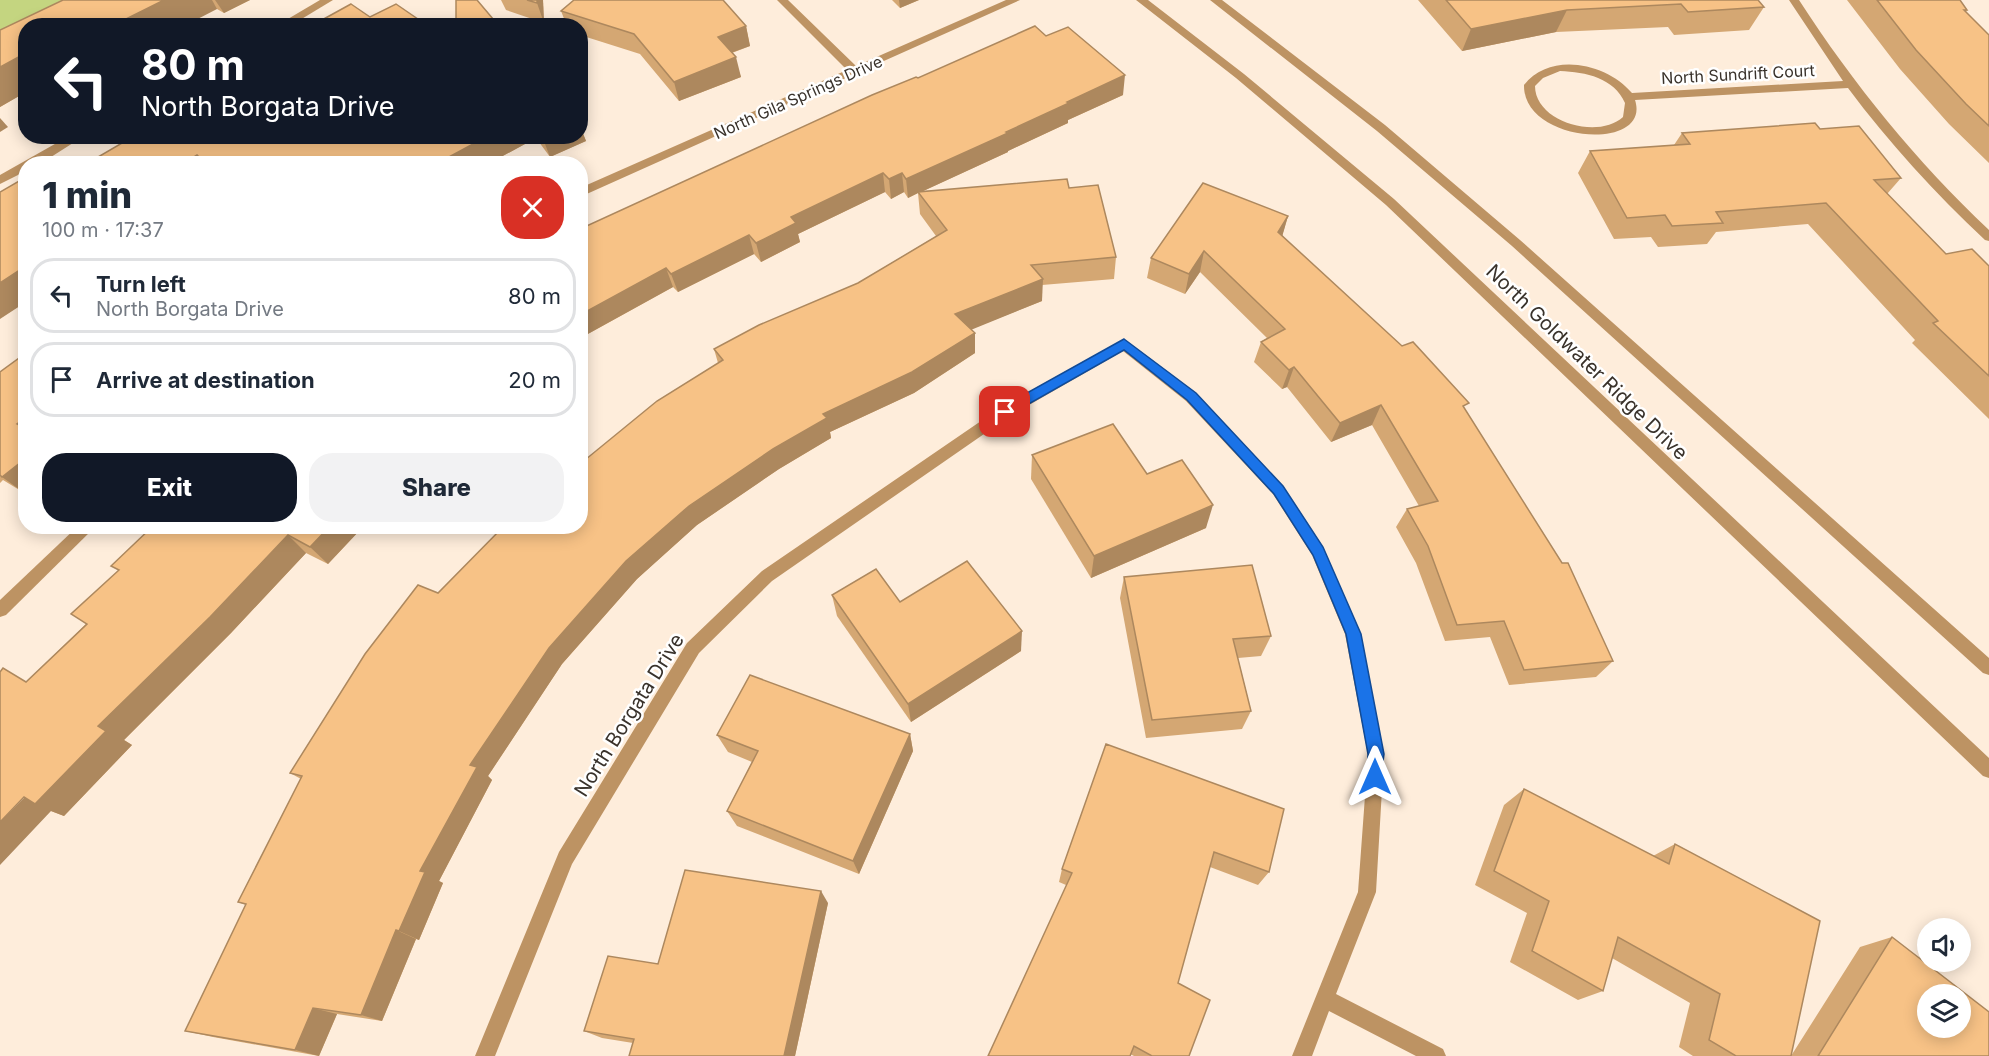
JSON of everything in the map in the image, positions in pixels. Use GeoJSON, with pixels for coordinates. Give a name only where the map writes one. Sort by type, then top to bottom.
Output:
{"type":"FeatureCollection","features":[{"type":"Feature","properties":{"kind":"street"},"geometry":{"type":"LineString","coordinates":[[295,18],[328,0]]}},
{"type":"Feature","properties":{"kind":"street"},"geometry":{"type":"LineString","coordinates":[[782,0],[854,71]]}},
{"type":"Feature","properties":{"kind":"street","name":"North Gila Springs Drive"},"geometry":{"type":"LineString","coordinates":[[588,189],[1015,0]]}},
{"type":"Feature","properties":{"kind":"street","name":"North Goldwater Ridge Drive"},"geometry":{"type":"LineString","coordinates":[[1141,0],[1240,76],[1390,202],[1989,770]]}},
{"type":"Feature","properties":{"kind":"street","name":"North Goldwater Ridge Drive"},"geometry":{"type":"LineString","coordinates":[[1215,0],[1381,128],[1516,243],[1989,669]]}},
{"type":"Feature","properties":{"kind":"street"},"geometry":{"type":"LineString","coordinates":[[1794,0],[1849,84],[1898,144],[1960,210],[1989,237]]}},
{"type":"Feature","properties":{"kind":"street"},"geometry":{"type":"LineString","coordinates":[[1575,68],[1607,78],[1621,87],[1629,97],[1633,108],[1630,118],[1622,126],[1610,131],[1593,132],[1576,130],[1544,116],[1528,96],[1529,86],[1535,77],[1545,71],[1575,68]]}},
{"type":"Feature","properties":{"kind":"street","name":"North Sundrift Court"},"geometry":{"type":"LineString","coordinates":[[1629,97],[1849,84]]}},
{"type":"Feature","properties":{"kind":"street"},"geometry":{"type":"LineString","coordinates":[[44,156],[65,144]]}},
{"type":"Feature","properties":{"kind":"street"},"geometry":{"type":"LineString","coordinates":[[0,180],[18,170]]}},
{"type":"Feature","properties":{"kind":"street","name":"North Borgata Drive"},"geometry":{"type":"LineString","coordinates":[[485,1056],[565,858],[693,648],[767,576],[1005,412],[1124,344],[1191,397],[1278,490],[1318,552],[1353,634],[1376,754],[1367,892],[1324,998]]}},
{"type":"Feature","properties":{"kind":"street"},"geometry":{"type":"LineString","coordinates":[[0,610],[81,534]]}},
{"type":"Feature","properties":{"kind":"street"},"geometry":{"type":"LineString","coordinates":[[1302,1056],[1324,998],[1436,1056]]}},
{"type":"Feature","properties":{"kind":"green space"},"geometry":{"type":"Polygon","coordinates":[[[0,0],[75,0],[41,18],[18,18],[18,31],[0,43],[0,0]]]}},
{"type":"Feature","properties":{"kind":"building"},"geometry":{"type":"Polygon","coordinates":[[[63,0],[164,0],[128,18],[25,18],[63,0]]]}},
{"type":"Feature","properties":{"kind":"building"},"geometry":{"type":"Polygon","coordinates":[[[456,0],[477,0],[492,18],[456,18],[456,0]]]}},
{"type":"Feature","properties":{"kind":"building"},"geometry":{"type":"Polygon","coordinates":[[[574,0],[723,0],[746,26],[718,37],[736,57],[674,82],[634,34],[561,11],[574,0]]]}},
{"type":"Feature","properties":{"kind":"building"},"geometry":{"type":"Polygon","coordinates":[[[1446,0],[1758,0],[1764,7],[1688,12],[1681,4],[1567,10],[1471,29],[1446,0]]]}},
{"type":"Feature","properties":{"kind":"building"},"geometry":{"type":"Polygon","coordinates":[[[1877,0],[1960,0],[1967,10],[1964,10],[1989,35],[1989,126],[1916,50],[1877,0]]]}},
{"type":"Feature","properties":{"kind":"building"},"geometry":{"type":"Polygon","coordinates":[[[351,4],[370,17],[396,4],[416,18],[326,18],[351,4]]]}},
{"type":"Feature","properties":{"kind":"building"},"geometry":{"type":"Polygon","coordinates":[[[18,21],[18,57],[0,67],[0,30],[18,21]]]}},
{"type":"Feature","properties":{"kind":"building"},"geometry":{"type":"Polygon","coordinates":[[[1035,26],[1046,36],[1068,27],[1125,75],[1006,132],[1008,133],[906,179],[902,173],[889,179],[883,173],[791,217],[796,223],[756,243],[749,235],[671,274],[666,268],[588,311],[588,225],[872,95],[918,78],[1035,26]]]}},
{"type":"Feature","properties":{"kind":"building"},"geometry":{"type":"Polygon","coordinates":[[[1815,123],[1820,129],[1859,126],[1901,178],[1874,180],[1946,254],[1972,249],[1989,266],[1989,376],[1933,323],[1938,321],[1826,203],[1716,212],[1723,223],[1672,226],[1665,215],[1627,218],[1590,151],[1690,144],[1682,133],[1815,123]]]}},
{"type":"Feature","properties":{"kind":"building"},"geometry":{"type":"Polygon","coordinates":[[[120,144],[473,144],[451,156],[100,156],[120,144]]]}},
{"type":"Feature","properties":{"kind":"building"},"geometry":{"type":"Polygon","coordinates":[[[1067,179],[1069,188],[1098,185],[1116,257],[1031,265],[1043,279],[955,314],[975,333],[912,372],[823,414],[827,418],[773,449],[689,506],[626,561],[549,648],[470,765],[477,767],[420,871],[425,872],[399,931],[396,930],[361,1015],[313,1008],[295,1050],[185,1031],[246,904],[238,902],[302,776],[290,773],[365,654],[418,585],[438,593],[496,534],[588,534],[588,457],[657,401],[723,360],[714,349],[759,325],[858,283],[947,230],[918,192],[1067,179]]]}},
{"type":"Feature","properties":{"kind":"building"},"geometry":{"type":"Polygon","coordinates":[[[18,182],[18,271],[0,283],[0,192],[18,182]]]}},
{"type":"Feature","properties":{"kind":"building"},"geometry":{"type":"Polygon","coordinates":[[[1203,183],[1288,216],[1278,232],[1402,346],[1413,342],[1469,403],[1463,406],[1562,563],[1568,563],[1613,661],[1524,670],[1504,621],[1457,625],[1428,546],[1407,509],[1438,501],[1381,405],[1340,423],[1294,367],[1289,370],[1261,342],[1285,329],[1204,251],[1189,274],[1151,258],[1203,183]]]}},
{"type":"Feature","properties":{"kind":"building"},"geometry":{"type":"Polygon","coordinates":[[[18,359],[18,464],[2,477],[0,475],[0,372],[18,359]]]}},
{"type":"Feature","properties":{"kind":"building"},"geometry":{"type":"Polygon","coordinates":[[[1113,424],[1147,474],[1182,460],[1213,505],[1094,556],[1032,455],[1113,424]]]}},
{"type":"Feature","properties":{"kind":"building"},"geometry":{"type":"Polygon","coordinates":[[[145,534],[322,534],[310,547],[288,535],[210,617],[98,726],[106,731],[35,804],[24,797],[0,822],[0,672],[3,668],[26,682],[87,624],[71,614],[119,570],[111,566],[145,534]]]}},
{"type":"Feature","properties":{"kind":"building"},"geometry":{"type":"Polygon","coordinates":[[[967,561],[1022,631],[908,704],[832,595],[876,569],[900,602],[967,561]]]}},
{"type":"Feature","properties":{"kind":"building"},"geometry":{"type":"Polygon","coordinates":[[[1252,565],[1271,636],[1233,639],[1251,711],[1152,720],[1124,577],[1252,565]]]}},
{"type":"Feature","properties":{"kind":"building"},"geometry":{"type":"Polygon","coordinates":[[[750,675],[910,734],[853,861],[727,811],[758,751],[717,735],[750,675]]]}},
{"type":"Feature","properties":{"kind":"building"},"geometry":{"type":"Polygon","coordinates":[[[1106,744],[1284,809],[1269,872],[1214,852],[1178,983],[1210,1000],[1189,1056],[1152,1056],[1134,1046],[1130,1056],[988,1056],[1072,873],[1062,869],[1106,744]]]}},
{"type":"Feature","properties":{"kind":"building"},"geometry":{"type":"Polygon","coordinates":[[[1524,789],[1669,864],[1675,844],[1820,921],[1791,1056],[1736,1056],[1709,1040],[1720,994],[1618,937],[1603,991],[1532,951],[1549,901],[1494,871],[1524,789]]]}},
{"type":"Feature","properties":{"kind":"building"},"geometry":{"type":"Polygon","coordinates":[[[685,870],[821,891],[784,1056],[629,1056],[634,1039],[584,1031],[608,956],[658,964],[685,870]]]}},
{"type":"Feature","properties":{"kind":"building"},"geometry":{"type":"Polygon","coordinates":[[[1892,937],[1917,956],[1917,972],[1937,972],[1953,984],[1917,984],[1917,1038],[1971,1038],[1971,998],[1989,1012],[1989,1056],[1818,1056],[1892,937]]]}},
{"type":"Feature","properties":{"kind":"route"},"geometry":{"type":"LineString","coordinates":[[1005,412],[1124,344],[1191,397],[1278,490],[1318,552],[1353,634],[1376,754],[1375,777]]}}]}
